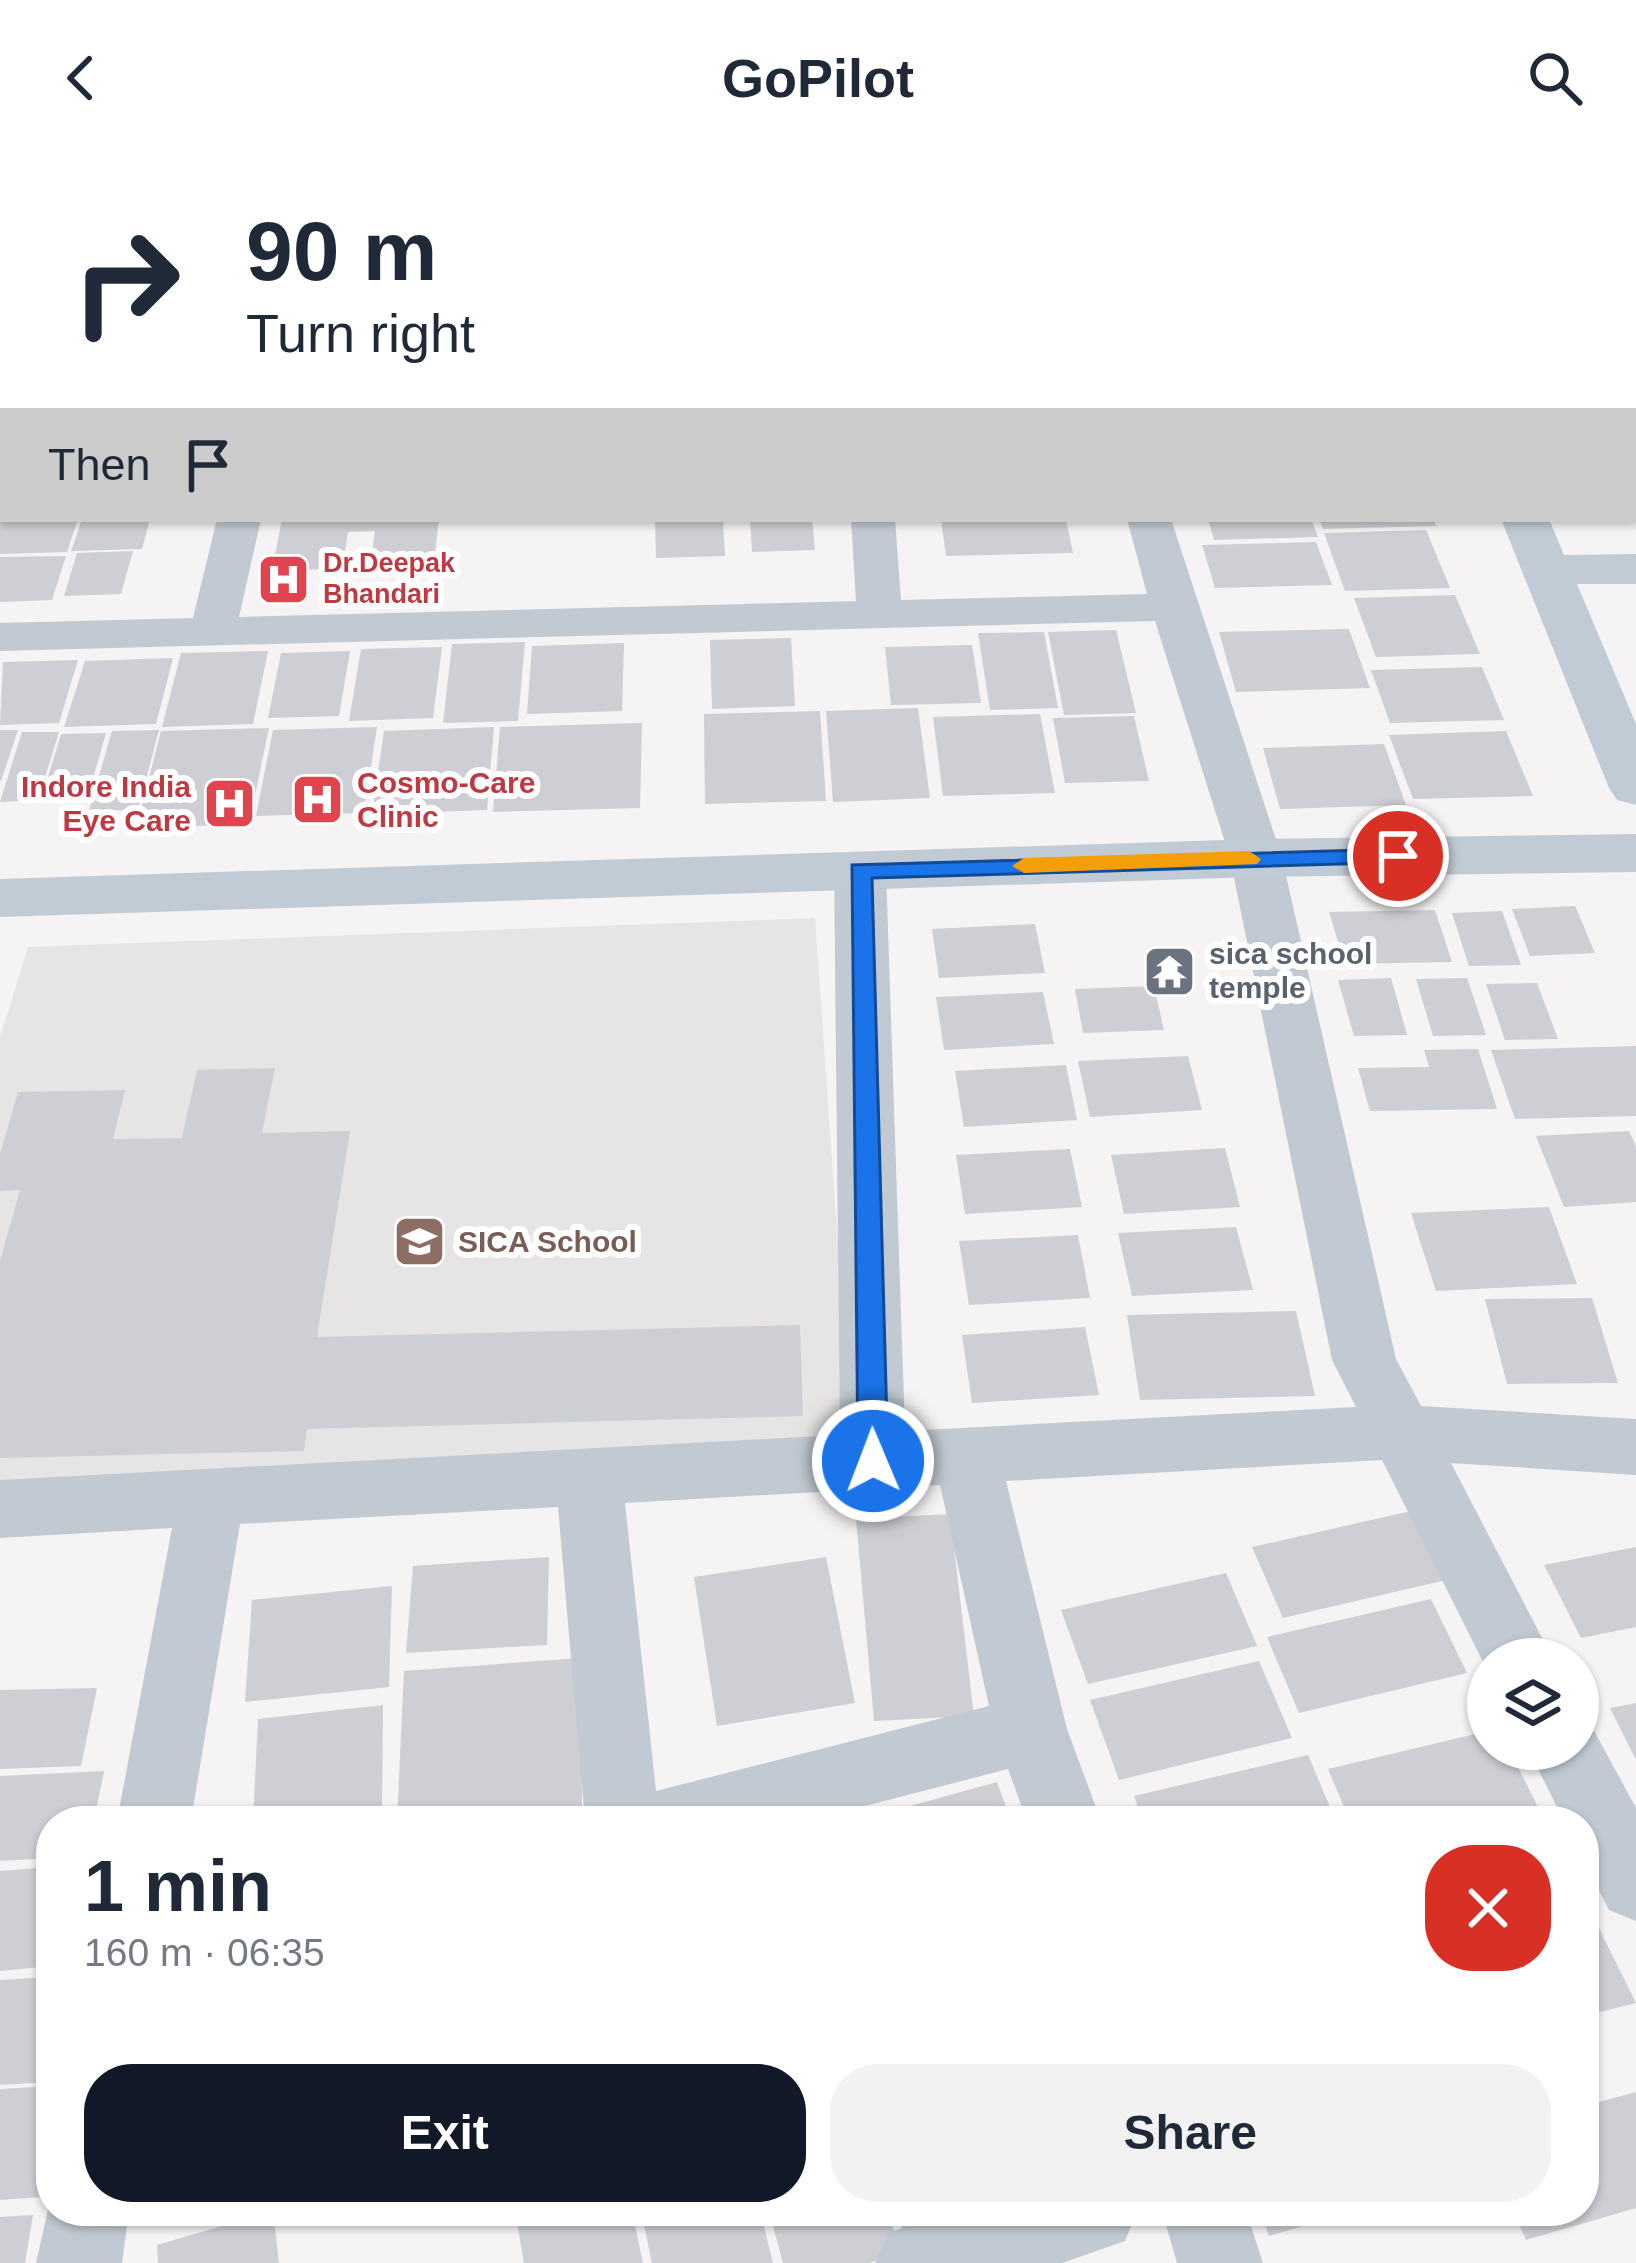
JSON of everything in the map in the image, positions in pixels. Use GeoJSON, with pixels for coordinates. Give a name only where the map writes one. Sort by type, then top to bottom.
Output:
{"type":"FeatureCollection","features":[{"type":"Feature","properties":{"kind":"street"},"geometry":{"type":"LineString","coordinates":[[213,632],[238,522]]}},
{"type":"Feature","properties":{"kind":"street"},"geometry":{"type":"LineString","coordinates":[[873,522],[879,614]]}},
{"type":"Feature","properties":{"kind":"street"},"geometry":{"type":"LineString","coordinates":[[1150,522],[1256,858],[1364,1360],[1507,1638]]}},
{"type":"Feature","properties":{"kind":"street"},"geometry":{"type":"LineString","coordinates":[[1527,522],[1636,788]]}},
{"type":"Feature","properties":{"kind":"street"},"geometry":{"type":"LineString","coordinates":[[1548,570],[1636,569]]}},
{"type":"Feature","properties":{"kind":"street"},"geometry":{"type":"LineString","coordinates":[[0,637],[1173,607]]}},
{"type":"Feature","properties":{"kind":"street"},"geometry":{"type":"LineString","coordinates":[[0,898],[1256,858],[1636,853]]}},
{"type":"Feature","properties":{"kind":"street"},"geometry":{"type":"LineString","coordinates":[[860,871],[873,1461]]}},
{"type":"Feature","properties":{"kind":"street"},"geometry":{"type":"LineString","coordinates":[[0,1509],[1400,1432],[1636,1447]]}},
{"type":"Feature","properties":{"kind":"street"},"geometry":{"type":"LineString","coordinates":[[968,1456],[1031,1729],[1059,1806]]}},
{"type":"Feature","properties":{"kind":"street"},"geometry":{"type":"LineString","coordinates":[[589,1477],[621,1806]]}},
{"type":"Feature","properties":{"kind":"street"},"geometry":{"type":"LineString","coordinates":[[157,1806],[211,1497]]}},
{"type":"Feature","properties":{"kind":"street"},"geometry":{"type":"LineString","coordinates":[[729,1806],[1031,1729]]}},
{"type":"Feature","properties":{"kind":"street"},"geometry":{"type":"LineString","coordinates":[[1576,1770],[1595,1806]]}},
{"type":"Feature","properties":{"kind":"street"},"geometry":{"type":"LineString","coordinates":[[1599,1814],[1636,1884]]}},
{"type":"Feature","properties":{"kind":"street"},"geometry":{"type":"LineString","coordinates":[[79,2263],[85,2226]]}},
{"type":"Feature","properties":{"kind":"street"},"geometry":{"type":"LineString","coordinates":[[918,2263],[1044,2226]]}},
{"type":"Feature","properties":{"kind":"street"},"geometry":{"type":"LineString","coordinates":[[1209,2226],[1220,2263]]}},
{"type":"Feature","properties":{"kind":"shaded area","name":"SICA School"},"geometry":{"type":"Polygon","coordinates":[[[815,918],[852,1445],[0,1494],[0,1038],[28,947],[815,918]]]}},
{"type":"Feature","properties":{"kind":"building"},"geometry":{"type":"Polygon","coordinates":[[[0,522],[77,522],[67,552],[0,554],[0,522]]]}},
{"type":"Feature","properties":{"kind":"building"},"geometry":{"type":"Polygon","coordinates":[[[81,522],[149,522],[142,549],[71,551],[81,522]]]}},
{"type":"Feature","properties":{"kind":"building"},"geometry":{"type":"Polygon","coordinates":[[[281,522],[439,522],[434,563],[370,565],[375,531],[348,532],[342,569],[272,570],[281,522]]]}},
{"type":"Feature","properties":{"kind":"building"},"geometry":{"type":"Polygon","coordinates":[[[655,522],[723,522],[725,556],[656,558],[655,522]]]}},
{"type":"Feature","properties":{"kind":"building"},"geometry":{"type":"Polygon","coordinates":[[[750,522],[812,522],[815,550],[752,552],[750,522]]]}},
{"type":"Feature","properties":{"kind":"building"},"geometry":{"type":"Polygon","coordinates":[[[941,522],[1067,522],[1073,553],[946,556],[941,522]]]}},
{"type":"Feature","properties":{"kind":"building"},"geometry":{"type":"Polygon","coordinates":[[[1209,522],[1312,522],[1318,537],[1214,540],[1209,522]]]}},
{"type":"Feature","properties":{"kind":"building"},"geometry":{"type":"Polygon","coordinates":[[[1320,522],[1434,522],[1436,526],[1323,529],[1320,522]]]}},
{"type":"Feature","properties":{"kind":"building"},"geometry":{"type":"Polygon","coordinates":[[[1426,530],[1450,588],[1345,591],[1324,533],[1426,530]]]}},
{"type":"Feature","properties":{"kind":"building"},"geometry":{"type":"Polygon","coordinates":[[[1316,542],[1332,585],[1215,588],[1202,545],[1316,542]]]}},
{"type":"Feature","properties":{"kind":"building"},"geometry":{"type":"Polygon","coordinates":[[[133,551],[121,594],[64,596],[77,553],[133,551]]]}},
{"type":"Feature","properties":{"kind":"building"},"geometry":{"type":"Polygon","coordinates":[[[66,556],[52,600],[0,602],[0,557],[66,556]]]}},
{"type":"Feature","properties":{"kind":"building"},"geometry":{"type":"Polygon","coordinates":[[[1455,595],[1480,654],[1376,657],[1354,598],[1455,595]]]}},
{"type":"Feature","properties":{"kind":"building"},"geometry":{"type":"Polygon","coordinates":[[[1349,629],[1370,688],[1236,692],[1219,632],[1349,629]]]}},
{"type":"Feature","properties":{"kind":"building"},"geometry":{"type":"Polygon","coordinates":[[[1116,630],[1136,713],[1064,715],[1048,632],[1116,630]]]}},
{"type":"Feature","properties":{"kind":"building"},"geometry":{"type":"Polygon","coordinates":[[[1044,632],[1058,708],[990,710],[978,633],[1044,632]]]}},
{"type":"Feature","properties":{"kind":"building"},"geometry":{"type":"Polygon","coordinates":[[[791,638],[795,706],[712,709],[710,640],[791,638]]]}},
{"type":"Feature","properties":{"kind":"building"},"geometry":{"type":"Polygon","coordinates":[[[525,642],[518,721],[443,723],[452,644],[525,642]]]}},
{"type":"Feature","properties":{"kind":"building"},"geometry":{"type":"Polygon","coordinates":[[[624,643],[622,711],[527,714],[532,646],[624,643]]]}},
{"type":"Feature","properties":{"kind":"building"},"geometry":{"type":"Polygon","coordinates":[[[972,645],[981,703],[891,705],[885,647],[972,645]]]}},
{"type":"Feature","properties":{"kind":"building"},"geometry":{"type":"Polygon","coordinates":[[[442,647],[433,718],[349,721],[361,649],[442,647]]]}},
{"type":"Feature","properties":{"kind":"building"},"geometry":{"type":"Polygon","coordinates":[[[268,651],[253,724],[162,727],[181,653],[268,651]]]}},
{"type":"Feature","properties":{"kind":"building"},"geometry":{"type":"Polygon","coordinates":[[[350,651],[339,716],[268,718],[281,653],[350,651]]]}},
{"type":"Feature","properties":{"kind":"building"},"geometry":{"type":"Polygon","coordinates":[[[173,658],[156,724],[64,727],[85,661],[173,658]]]}},
{"type":"Feature","properties":{"kind":"building"},"geometry":{"type":"Polygon","coordinates":[[[78,660],[59,723],[0,725],[3,662],[78,660]]]}},
{"type":"Feature","properties":{"kind":"building"},"geometry":{"type":"Polygon","coordinates":[[[1482,667],[1504,720],[1390,723],[1371,670],[1482,667]]]}},
{"type":"Feature","properties":{"kind":"building"},"geometry":{"type":"Polygon","coordinates":[[[918,708],[930,798],[833,802],[826,711],[918,708]]]}},
{"type":"Feature","properties":{"kind":"building"},"geometry":{"type":"Polygon","coordinates":[[[820,711],[826,801],[705,804],[704,714],[820,711]]]}},
{"type":"Feature","properties":{"kind":"building"},"geometry":{"type":"Polygon","coordinates":[[[1040,714],[1055,793],[943,796],[933,717],[1040,714]]]}},
{"type":"Feature","properties":{"kind":"building"},"geometry":{"type":"Polygon","coordinates":[[[1134,716],[1149,781],[1065,783],[1053,718],[1134,716]]]}},
{"type":"Feature","properties":{"kind":"building"},"geometry":{"type":"Polygon","coordinates":[[[642,723],[640,808],[493,812],[500,727],[642,723]]]}},
{"type":"Feature","properties":{"kind":"building"},"geometry":{"type":"Polygon","coordinates":[[[377,727],[364,813],[256,816],[273,730],[377,727]]]}},
{"type":"Feature","properties":{"kind":"building"},"geometry":{"type":"Polygon","coordinates":[[[494,727],[487,810],[372,814],[384,731],[494,727]]]}},
{"type":"Feature","properties":{"kind":"building"},"geometry":{"type":"Polygon","coordinates":[[[269,728],[249,824],[136,828],[161,731],[269,728]]]}},
{"type":"Feature","properties":{"kind":"building"},"geometry":{"type":"Polygon","coordinates":[[[0,730],[18,730],[1,781],[0,780],[0,730]]]}},
{"type":"Feature","properties":{"kind":"building"},"geometry":{"type":"Polygon","coordinates":[[[159,730],[138,810],[89,811],[112,731],[159,730]]]}},
{"type":"Feature","properties":{"kind":"building"},"geometry":{"type":"Polygon","coordinates":[[[1506,731],[1533,796],[1413,799],[1389,735],[1506,731]]]}},
{"type":"Feature","properties":{"kind":"building"},"geometry":{"type":"Polygon","coordinates":[[[22,732],[59,732],[38,800],[0,802],[22,732]]]}},
{"type":"Feature","properties":{"kind":"building"},"geometry":{"type":"Polygon","coordinates":[[[106,733],[87,799],[41,800],[61,734],[106,733]]]}},
{"type":"Feature","properties":{"kind":"building"},"geometry":{"type":"Polygon","coordinates":[[[1384,744],[1406,805],[1280,809],[1263,748],[1384,744]]]}},
{"type":"Feature","properties":{"kind":"building"},"geometry":{"type":"Polygon","coordinates":[[[1575,906],[1595,953],[1530,956],[1512,909],[1575,906]]]}},
{"type":"Feature","properties":{"kind":"building"},"geometry":{"type":"Polygon","coordinates":[[[1435,910],[1452,962],[1345,964],[1329,912],[1435,910]]]}},
{"type":"Feature","properties":{"kind":"building"},"geometry":{"type":"Polygon","coordinates":[[[1502,911],[1521,965],[1469,966],[1452,913],[1502,911]]]}},
{"type":"Feature","properties":{"kind":"building"},"geometry":{"type":"Polygon","coordinates":[[[1035,924],[1045,973],[939,978],[932,929],[1035,924]]]}},
{"type":"Feature","properties":{"kind":"building"},"geometry":{"type":"Polygon","coordinates":[[[1391,978],[1407,1035],[1354,1036],[1338,980],[1391,978]]]}},
{"type":"Feature","properties":{"kind":"building"},"geometry":{"type":"Polygon","coordinates":[[[1467,978],[1486,1035],[1433,1036],[1416,979],[1467,978]]]}},
{"type":"Feature","properties":{"kind":"building"},"geometry":{"type":"Polygon","coordinates":[[[1537,983],[1558,1039],[1505,1040],[1486,984],[1537,983]]]}},
{"type":"Feature","properties":{"kind":"building"},"geometry":{"type":"Polygon","coordinates":[[[1154,986],[1164,1030],[1083,1033],[1075,989],[1154,986]]]}},
{"type":"Feature","properties":{"kind":"building"},"geometry":{"type":"Polygon","coordinates":[[[1043,992],[1054,1044],[944,1050],[936,997],[1043,992]]]}},
{"type":"Feature","properties":{"kind":"building"},"geometry":{"type":"Polygon","coordinates":[[[1636,1046],[1636,1116],[1515,1119],[1491,1050],[1636,1046]]]}},
{"type":"Feature","properties":{"kind":"building"},"geometry":{"type":"Polygon","coordinates":[[[1478,1049],[1497,1109],[1370,1111],[1358,1068],[1429,1067],[1424,1050],[1478,1049]]]}},
{"type":"Feature","properties":{"kind":"building"},"geometry":{"type":"Polygon","coordinates":[[[1188,1056],[1202,1110],[1090,1117],[1078,1061],[1188,1056]]]}},
{"type":"Feature","properties":{"kind":"building"},"geometry":{"type":"Polygon","coordinates":[[[1066,1065],[1077,1120],[964,1127],[955,1071],[1066,1065]]]}},
{"type":"Feature","properties":{"kind":"building"},"geometry":{"type":"Polygon","coordinates":[[[275,1068],[262,1133],[350,1131],[317,1337],[800,1325],[803,1416],[307,1429],[304,1451],[0,1458],[0,1261],[20,1190],[0,1191],[0,1154],[18,1092],[125,1090],[113,1139],[182,1138],[197,1070],[275,1068]]]}},
{"type":"Feature","properties":{"kind":"building"},"geometry":{"type":"Polygon","coordinates":[[[1629,1131],[1636,1146],[1636,1202],[1564,1207],[1536,1136],[1629,1131]]]}},
{"type":"Feature","properties":{"kind":"building"},"geometry":{"type":"Polygon","coordinates":[[[1225,1148],[1240,1207],[1124,1214],[1111,1155],[1225,1148]]]}},
{"type":"Feature","properties":{"kind":"building"},"geometry":{"type":"Polygon","coordinates":[[[1070,1149],[1082,1207],[965,1214],[956,1155],[1070,1149]]]}},
{"type":"Feature","properties":{"kind":"building"},"geometry":{"type":"Polygon","coordinates":[[[1549,1207],[1577,1284],[1436,1291],[1411,1213],[1549,1207]]]}},
{"type":"Feature","properties":{"kind":"building"},"geometry":{"type":"Polygon","coordinates":[[[1236,1227],[1253,1290],[1132,1296],[1118,1233],[1236,1227]]]}},
{"type":"Feature","properties":{"kind":"building"},"geometry":{"type":"Polygon","coordinates":[[[1078,1235],[1090,1298],[969,1305],[959,1241],[1078,1235]]]}},
{"type":"Feature","properties":{"kind":"building"},"geometry":{"type":"Polygon","coordinates":[[[1592,1298],[1618,1383],[1507,1384],[1485,1299],[1592,1298]]]}},
{"type":"Feature","properties":{"kind":"building"},"geometry":{"type":"Polygon","coordinates":[[[1296,1311],[1315,1396],[1140,1400],[1127,1315],[1296,1311]]]}},
{"type":"Feature","properties":{"kind":"building"},"geometry":{"type":"Polygon","coordinates":[[[1085,1327],[1099,1395],[972,1403],[962,1335],[1085,1327]]]}},
{"type":"Feature","properties":{"kind":"building"},"geometry":{"type":"Polygon","coordinates":[[[1411,1511],[1446,1580],[1283,1618],[1252,1547],[1411,1511]]]}},
{"type":"Feature","properties":{"kind":"building"},"geometry":{"type":"Polygon","coordinates":[[[950,1514],[974,1716],[874,1721],[856,1519],[950,1514]]]}},
{"type":"Feature","properties":{"kind":"building"},"geometry":{"type":"Polygon","coordinates":[[[1636,1547],[1636,1627],[1581,1638],[1544,1565],[1636,1547]]]}},
{"type":"Feature","properties":{"kind":"building"},"geometry":{"type":"Polygon","coordinates":[[[549,1557],[547,1645],[406,1653],[413,1566],[549,1557]]]}},
{"type":"Feature","properties":{"kind":"building"},"geometry":{"type":"Polygon","coordinates":[[[826,1557],[855,1703],[717,1726],[694,1577],[826,1557]]]}},
{"type":"Feature","properties":{"kind":"building"},"geometry":{"type":"Polygon","coordinates":[[[1226,1573],[1257,1646],[1088,1684],[1061,1610],[1226,1573]]]}},
{"type":"Feature","properties":{"kind":"building"},"geometry":{"type":"Polygon","coordinates":[[[392,1586],[389,1687],[245,1702],[252,1600],[392,1586]]]}},
{"type":"Feature","properties":{"kind":"building"},"geometry":{"type":"Polygon","coordinates":[[[1431,1599],[1467,1673],[1299,1713],[1267,1637],[1431,1599]]]}},
{"type":"Feature","properties":{"kind":"building"},"geometry":{"type":"Polygon","coordinates":[[[581,1658],[582,1806],[398,1806],[404,1671],[581,1658]]]}},
{"type":"Feature","properties":{"kind":"building"},"geometry":{"type":"Polygon","coordinates":[[[1259,1661],[1292,1738],[1119,1780],[1090,1700],[1259,1661]]]}},
{"type":"Feature","properties":{"kind":"building"},"geometry":{"type":"Polygon","coordinates":[[[97,1688],[81,1766],[0,1769],[0,1690],[97,1688]]]}},
{"type":"Feature","properties":{"kind":"building"},"geometry":{"type":"Polygon","coordinates":[[[1636,1703],[1636,1760],[1610,1708],[1636,1703]]]}},
{"type":"Feature","properties":{"kind":"building"},"geometry":{"type":"Polygon","coordinates":[[[383,1705],[382,1806],[254,1806],[258,1719],[383,1705]]]}},
{"type":"Feature","properties":{"kind":"building"},"geometry":{"type":"Polygon","coordinates":[[[1467,1736],[1467,1770],[1520,1770],[1538,1806],[1344,1806],[1328,1769],[1467,1736]]]}},
{"type":"Feature","properties":{"kind":"building"},"geometry":{"type":"Polygon","coordinates":[[[1308,1755],[1330,1806],[1138,1806],[1134,1796],[1308,1755]]]}},
{"type":"Feature","properties":{"kind":"building"},"geometry":{"type":"Polygon","coordinates":[[[104,1771],[97,1806],[36,1806],[36,1859],[0,1861],[0,1776],[104,1771]]]}},
{"type":"Feature","properties":{"kind":"building"},"geometry":{"type":"Polygon","coordinates":[[[997,1782],[1006,1806],[910,1806],[997,1782]]]}},
{"type":"Feature","properties":{"kind":"building"},"geometry":{"type":"Polygon","coordinates":[[[36,1868],[36,1967],[0,1971],[0,1871],[36,1868]]]}},
{"type":"Feature","properties":{"kind":"building"},"geometry":{"type":"Polygon","coordinates":[[[1599,1928],[1636,2003],[1599,2012],[1599,1928]]]}},
{"type":"Feature","properties":{"kind":"building"},"geometry":{"type":"Polygon","coordinates":[[[36,1978],[36,2083],[0,2085],[0,1980],[36,1978]]]}},
{"type":"Feature","properties":{"kind":"building"},"geometry":{"type":"Polygon","coordinates":[[[36,2087],[36,2197],[0,2200],[0,2089],[36,2087]]]}},
{"type":"Feature","properties":{"kind":"building"},"geometry":{"type":"Polygon","coordinates":[[[1636,2092],[1636,2208],[1599,2219],[1599,2102],[1636,2092]]]}},
{"type":"Feature","properties":{"kind":"building"},"geometry":{"type":"Polygon","coordinates":[[[33,2215],[25,2263],[0,2263],[0,2217],[33,2215]]]}},
{"type":"Feature","properties":{"kind":"building"},"geometry":{"type":"Polygon","coordinates":[[[222,2226],[275,2226],[279,2263],[158,2263],[157,2245],[222,2226]]]}},
{"type":"Feature","properties":{"kind":"building"},"geometry":{"type":"Polygon","coordinates":[[[518,2226],[635,2226],[643,2263],[524,2263],[518,2226]]]}},
{"type":"Feature","properties":{"kind":"building"},"geometry":{"type":"Polygon","coordinates":[[[644,2226],[764,2226],[773,2263],[652,2263],[644,2226]]]}},
{"type":"Feature","properties":{"kind":"building"},"geometry":{"type":"Polygon","coordinates":[[[773,2226],[892,2226],[900,2253],[869,2263],[783,2263],[773,2226]]]}},
{"type":"Feature","properties":{"kind":"building"},"geometry":{"type":"Polygon","coordinates":[[[901,2226],[942,2226],[905,2238],[901,2226]]]}},
{"type":"Feature","properties":{"kind":"building"},"geometry":{"type":"Polygon","coordinates":[[[1265,2226],[1303,2226],[1269,2236],[1265,2226]]]}},
{"type":"Feature","properties":{"kind":"building"},"geometry":{"type":"Polygon","coordinates":[[[1520,2226],[1574,2226],[1526,2240],[1520,2226]]]}},
{"type":"Feature","properties":{"kind":"slow traffic"},"geometry":{"type":"LineString","coordinates":[[1024,866],[1249,859]]}},
{"type":"Feature","properties":{"kind":"place","name":"Dr.Deepak Bhandari"},"geometry":{"type":"Point","coordinates":[284,579]}},
{"type":"Feature","properties":{"kind":"place","name":"Cosmo-Care Clinic"},"geometry":{"type":"Point","coordinates":[318,800]}},
{"type":"Feature","properties":{"kind":"place","name":"Indore India Eye Care"},"geometry":{"type":"Point","coordinates":[230,804]}},
{"type":"Feature","properties":{"kind":"place","name":"sica school temple"},"geometry":{"type":"Point","coordinates":[1170,971]}},
{"type":"Feature","properties":{"kind":"place","name":"SICA School"},"geometry":{"type":"Point","coordinates":[419,1242]}},
{"type":"Feature","properties":{"kind":"route"},"geometry":{"type":"LineString","coordinates":[[873,1461],[860,871],[1398,856]]}}]}
